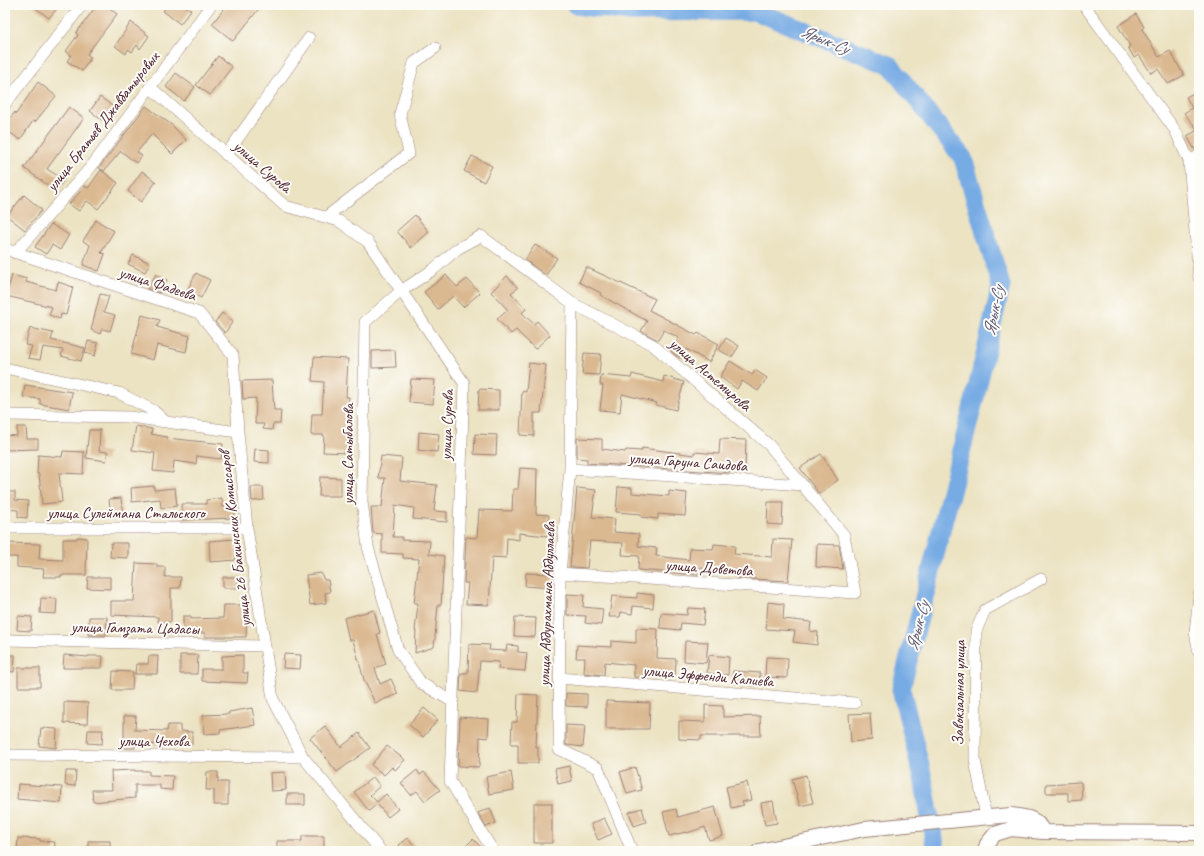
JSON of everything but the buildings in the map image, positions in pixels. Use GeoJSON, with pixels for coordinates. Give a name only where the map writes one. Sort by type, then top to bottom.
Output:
{"type":"FeatureCollection","features":[{"type":"Feature","properties":{"kind":"main road"},"geometry":{"type":"LineString","coordinates":[[759,851],[864,829],[1011,815],[1030,817],[1037,821],[1043,832]]}},
{"type":"Feature","properties":{"kind":"main road"},"geometry":{"type":"LineString","coordinates":[[985,851],[987,844],[995,834],[1011,829],[1043,832],[1199,833]]}},
{"type":"Feature","properties":{"kind":"street"},"geometry":{"type":"LineString","coordinates":[[5,104],[82,5]]}},
{"type":"Feature","properties":{"kind":"street","name":"улица Братьев Джавбатыровых"},"geometry":{"type":"LineString","coordinates":[[10,251],[91,167],[211,5]]}},
{"type":"Feature","properties":{"kind":"street"},"geometry":{"type":"LineString","coordinates":[[1084,5],[1175,130],[1189,161],[1199,278]]}},
{"type":"Feature","properties":{"kind":"street"},"geometry":{"type":"LineString","coordinates":[[226,155],[309,38]]}},
{"type":"Feature","properties":{"kind":"street"},"geometry":{"type":"LineString","coordinates":[[326,217],[409,153],[400,114],[414,63],[435,48]]}},
{"type":"Feature","properties":{"kind":"street","name":"улица Сурова"},"geometry":{"type":"LineString","coordinates":[[150,87],[285,206],[339,221],[368,242],[464,383],[450,781],[493,851]]}},
{"type":"Feature","properties":{"kind":"street"},"geometry":{"type":"LineString","coordinates":[[1189,161],[1199,156]]}},
{"type":"Feature","properties":{"kind":"street","name":"улица Сатыбалова"},"geometry":{"type":"LineString","coordinates":[[453,702],[420,684],[398,650],[368,547],[362,502],[365,322],[401,291],[434,269],[457,250],[482,236]]}},
{"type":"Feature","properties":{"kind":"street","name":"улица Астемирова"},"geometry":{"type":"LineString","coordinates":[[482,236],[572,303],[653,345],[769,445],[844,535],[855,593]]}},
{"type":"Feature","properties":{"kind":"street","name":"улица Фадеева"},"geometry":{"type":"LineString","coordinates":[[10,251],[199,313],[233,355],[238,432]]}},
{"type":"Feature","properties":{"kind":"street","name":"улица Абдурахмана Абдуллаева"},"geometry":{"type":"LineString","coordinates":[[572,303],[570,469],[560,573],[559,749],[598,768],[632,851]]}},
{"type":"Feature","properties":{"kind":"street"},"geometry":{"type":"LineString","coordinates":[[5,368],[119,393],[154,411],[166,422]]}},
{"type":"Feature","properties":{"kind":"street","name":"улица 26 Бакинских Комиссаров"},"geometry":{"type":"LineString","coordinates":[[5,415],[130,417],[238,432],[247,528],[273,700],[303,757],[381,851]]}},
{"type":"Feature","properties":{"kind":"street","name":"улица Гаруна Саидова"},"geometry":{"type":"LineString","coordinates":[[570,469],[803,485]]}},
{"type":"Feature","properties":{"kind":"street","name":"улица Сулеймана Стальского"},"geometry":{"type":"LineString","coordinates":[[5,528],[247,528]]}},
{"type":"Feature","properties":{"kind":"street","name":"улица Доветова"},"geometry":{"type":"LineString","coordinates":[[560,573],[855,593]]}},
{"type":"Feature","properties":{"kind":"street","name":"Завокзальная улица"},"geometry":{"type":"LineString","coordinates":[[986,817],[975,760],[976,631],[985,610],[1041,579]]}},
{"type":"Feature","properties":{"kind":"street"},"geometry":{"type":"LineString","coordinates":[[1199,595],[1195,632],[1199,653]]}},
{"type":"Feature","properties":{"kind":"street","name":"улица Гамзата Цадасы"},"geometry":{"type":"LineString","coordinates":[[5,640],[264,646]]}},
{"type":"Feature","properties":{"kind":"street","name":"улица Эффенди Капиева"},"geometry":{"type":"LineString","coordinates":[[560,678],[855,703]]}},
{"type":"Feature","properties":{"kind":"street","name":"улица Чехова"},"geometry":{"type":"LineString","coordinates":[[5,755],[303,757]]}},
{"type":"Feature","properties":{"kind":"waterway","name":"Ярык-Су"},"geometry":{"type":"LineString","coordinates":[[576,5],[631,12],[755,11],[890,65],[963,158],[1001,286],[976,393],[901,689],[923,778],[936,851]]}}]}
